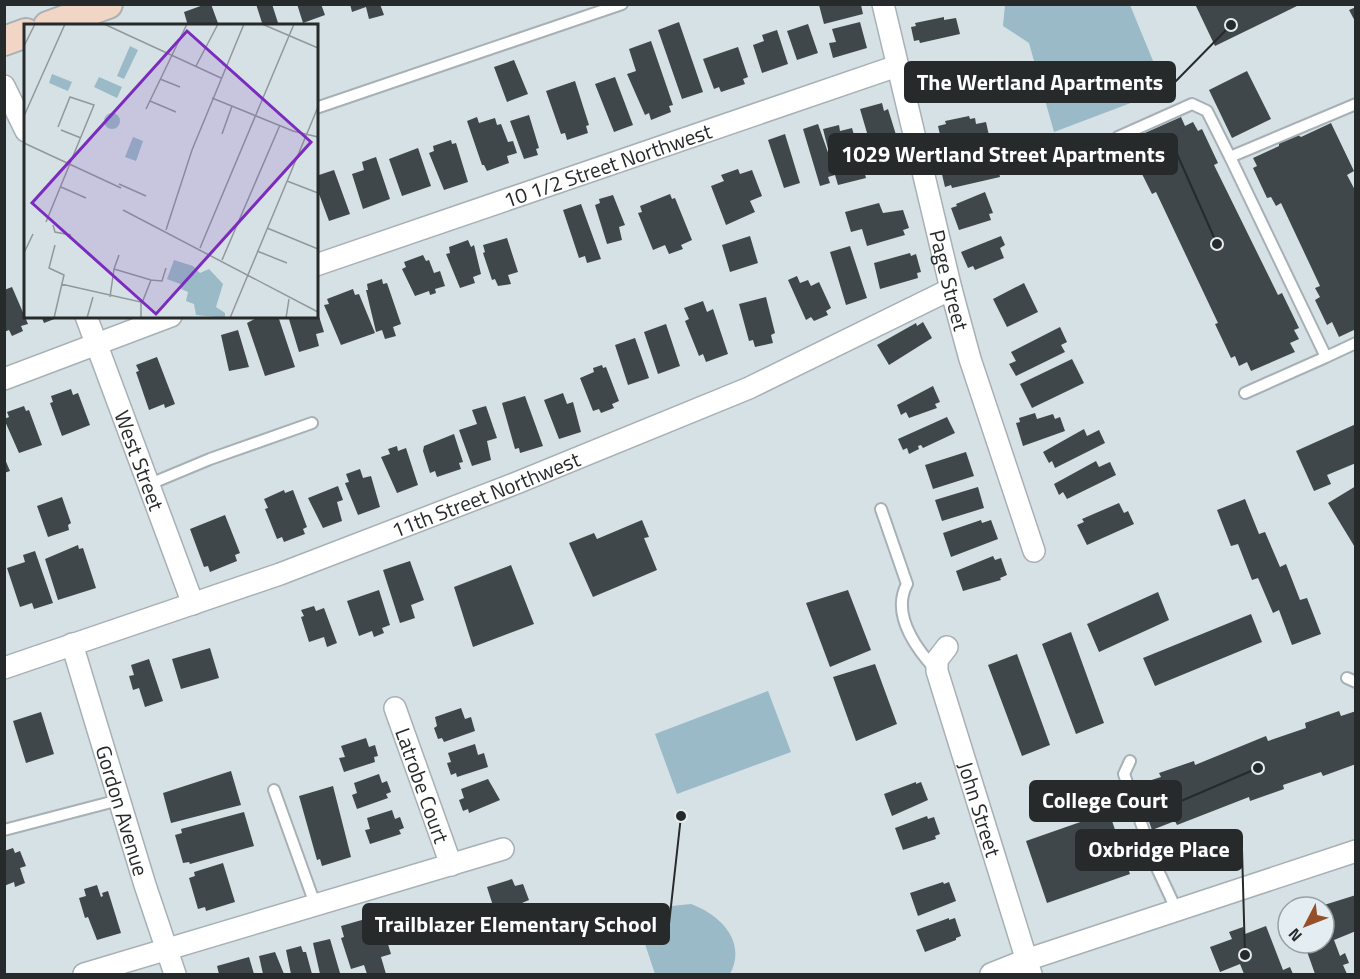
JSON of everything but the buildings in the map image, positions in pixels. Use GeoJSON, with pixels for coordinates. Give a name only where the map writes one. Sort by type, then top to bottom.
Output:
{"type":"FeatureCollection","features":[{"type":"Feature","properties":{"kind":"main road"},"geometry":{"type":"LineString","coordinates":[[53,24],[108,4]]}},
{"type":"Feature","properties":{"kind":"main road"},"geometry":{"type":"LineString","coordinates":[[4,40],[24,34]]}},
{"type":"Feature","properties":{"kind":"street","name":"Page Street"},"geometry":{"type":"LineString","coordinates":[[883,4],[970,359],[1034,551]]}},
{"type":"Feature","properties":{"kind":"street","name":"10 1/2 Street Northwest"},"geometry":{"type":"LineString","coordinates":[[318,264],[897,66]]}},
{"type":"Feature","properties":{"kind":"street"},"geometry":{"type":"LineString","coordinates":[[4,86],[24,127]]}},
{"type":"Feature","properties":{"kind":"street","name":"11th Street Northwest"},"geometry":{"type":"LineString","coordinates":[[4,668],[193,604],[478,498],[749,388],[951,289]]}},
{"type":"Feature","properties":{"kind":"street","name":"West Street"},"geometry":{"type":"LineString","coordinates":[[87,318],[193,604]]}},
{"type":"Feature","properties":{"kind":"street"},"geometry":{"type":"LineString","coordinates":[[4,379],[166,318]]}},
{"type":"Feature","properties":{"kind":"street","name":"Gordon Avenue"},"geometry":{"type":"LineString","coordinates":[[72,644],[175,975]]}},
{"type":"Feature","properties":{"kind":"street"},"geometry":{"type":"LineString","coordinates":[[937,671],[937,660],[947,647]]}},
{"type":"Feature","properties":{"kind":"street","name":"John Street"},"geometry":{"type":"LineString","coordinates":[[937,671],[1029,967]]}},
{"type":"Feature","properties":{"kind":"street","name":"Latrobe Court"},"geometry":{"type":"LineString","coordinates":[[395,708],[451,865]]}},
{"type":"Feature","properties":{"kind":"street"},"geometry":{"type":"LineString","coordinates":[[84,975],[167,948],[503,849]]}},
{"type":"Feature","properties":{"kind":"street"},"geometry":{"type":"LineString","coordinates":[[991,975],[1029,967],[1177,911],[1356,851]]}},
{"type":"Feature","properties":{"kind":"lane"},"geometry":{"type":"LineString","coordinates":[[318,107],[622,4]]}},
{"type":"Feature","properties":{"kind":"lane"},"geometry":{"type":"LineString","coordinates":[[1118,137],[1192,104],[1207,111],[1326,357]]}},
{"type":"Feature","properties":{"kind":"lane"},"geometry":{"type":"LineString","coordinates":[[1230,158],[1356,104]]}},
{"type":"Feature","properties":{"kind":"lane"},"geometry":{"type":"LineString","coordinates":[[1245,393],[1356,343]]}},
{"type":"Feature","properties":{"kind":"lane"},"geometry":{"type":"LineString","coordinates":[[150,484],[210,459],[312,423]]}},
{"type":"Feature","properties":{"kind":"lane"},"geometry":{"type":"LineString","coordinates":[[881,508],[907,584],[902,594],[900,608],[917,648],[937,671]]}},
{"type":"Feature","properties":{"kind":"lane"},"geometry":{"type":"LineString","coordinates":[[1130,761],[1124,774],[1156,866],[1177,911]]}},
{"type":"Feature","properties":{"kind":"lane"},"geometry":{"type":"LineString","coordinates":[[274,790],[315,904]]}},
{"type":"Feature","properties":{"kind":"lane"},"geometry":{"type":"LineString","coordinates":[[4,830],[119,800]]}},
{"type":"Feature","properties":{"kind":"shaded area"},"geometry":{"type":"Polygon","coordinates":[[[1005,5],[1130,5],[1165,90],[1054,132],[1029,43],[1003,26],[1005,5]]]}},
{"type":"Feature","properties":{"kind":"shaded area"},"geometry":{"type":"Polygon","coordinates":[[[768,691],[791,752],[677,794],[655,734],[768,691]]]}},
{"type":"Feature","properties":{"kind":"shaded area"},"geometry":{"type":"Polygon","coordinates":[[[691,904],[712,915],[728,931],[735,951],[730,974],[655,974],[640,929],[649,914],[671,906],[691,904]]]}},
{"type":"Feature","properties":{"kind":"place","name":"The Wertland Apartments"},"geometry":{"type":"Point","coordinates":[1231,25]}},
{"type":"Feature","properties":{"kind":"place","name":"1029 Wertland Street Apartments"},"geometry":{"type":"Point","coordinates":[1217,244]}},
{"type":"Feature","properties":{"kind":"place","name":"College Court"},"geometry":{"type":"Point","coordinates":[1258,768]}},
{"type":"Feature","properties":{"kind":"place","name":"Trailblazer Elementary School"},"geometry":{"type":"Point","coordinates":[681,816]}},
{"type":"Feature","properties":{"kind":"place","name":"Oxbridge Place"},"geometry":{"type":"Point","coordinates":[1245,955]}}]}
